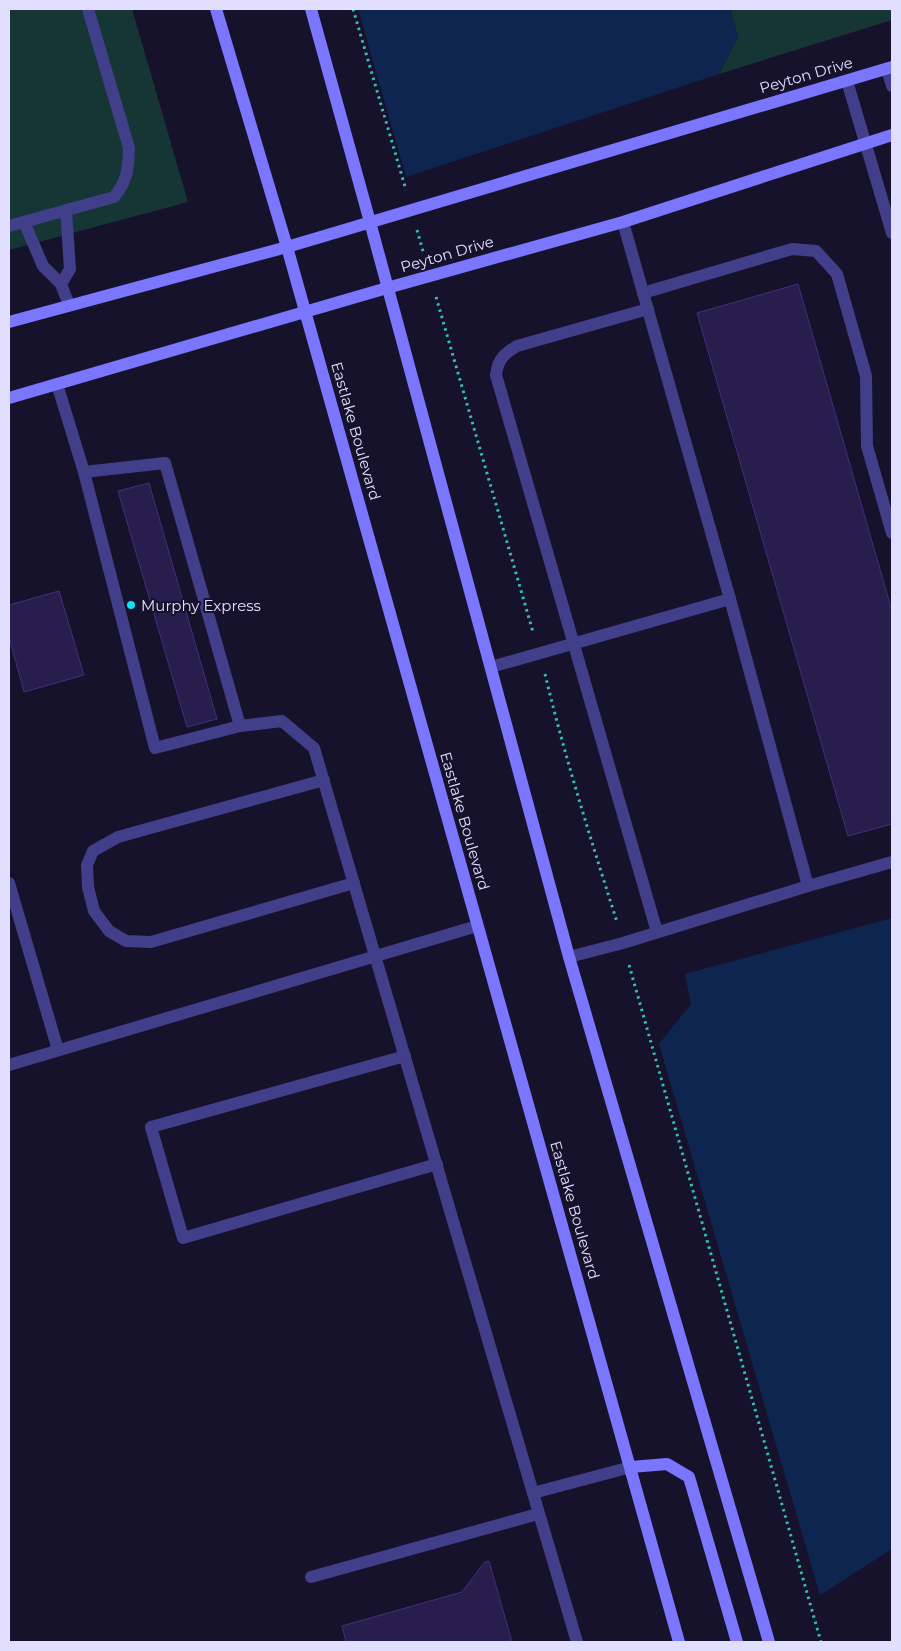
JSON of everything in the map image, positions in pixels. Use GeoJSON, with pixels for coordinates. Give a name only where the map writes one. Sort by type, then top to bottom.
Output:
{"type":"FeatureCollection","features":[{"type":"Feature","properties":{"kind":"main road","name":"Eastlake Boulevard"},"geometry":{"type":"LineString","coordinates":[[216,9],[306,312],[679,1642]]}},
{"type":"Feature","properties":{"kind":"main road"},"geometry":{"type":"LineString","coordinates":[[311,9],[570,957],[769,1642]]}},
{"type":"Feature","properties":{"kind":"main road","name":"Peyton Drive"},"geometry":{"type":"LineString","coordinates":[[9,322],[68,304],[287,247],[890,68]]}},
{"type":"Feature","properties":{"kind":"main road","name":"Peyton Drive"},"geometry":{"type":"LineString","coordinates":[[9,398],[387,288],[623,222],[892,135]]}},
{"type":"Feature","properties":{"kind":"main road"},"geometry":{"type":"LineString","coordinates":[[631,1467],[668,1464],[688,1477],[737,1642]]}},
{"type":"Feature","properties":{"kind":"street"},"geometry":{"type":"LineString","coordinates":[[9,226],[114,197],[124,186],[128,168],[129,148],[88,9]]}},
{"type":"Feature","properties":{"kind":"street"},"geometry":{"type":"LineString","coordinates":[[890,68],[892,86]]}},
{"type":"Feature","properties":{"kind":"street"},"geometry":{"type":"LineString","coordinates":[[847,80],[892,233]]}},
{"type":"Feature","properties":{"kind":"street"},"geometry":{"type":"LineString","coordinates":[[61,284],[70,270],[66,210]]}},
{"type":"Feature","properties":{"kind":"street"},"geometry":{"type":"LineString","coordinates":[[24,222],[43,266],[61,284],[68,304]]}},
{"type":"Feature","properties":{"kind":"street"},"geometry":{"type":"LineString","coordinates":[[623,222],[730,599],[808,886]]}},
{"type":"Feature","properties":{"kind":"street"},"geometry":{"type":"LineString","coordinates":[[643,292],[792,249],[816,251],[836,274],[866,376],[867,446],[892,533]]}},
{"type":"Feature","properties":{"kind":"street"},"geometry":{"type":"LineString","coordinates":[[648,308],[517,346],[503,355],[497,364],[496,375],[572,644],[657,932]]}},
{"type":"Feature","properties":{"kind":"street"},"geometry":{"type":"LineString","coordinates":[[57,384],[84,472],[155,748],[240,726],[282,721],[314,748],[577,1642]]}},
{"type":"Feature","properties":{"kind":"street"},"geometry":{"type":"LineString","coordinates":[[84,472],[166,463],[240,726]]}},
{"type":"Feature","properties":{"kind":"street"},"geometry":{"type":"LineString","coordinates":[[491,667],[730,599]]}},
{"type":"Feature","properties":{"kind":"street"},"geometry":{"type":"LineString","coordinates":[[324,780],[118,837],[93,851],[87,865],[88,886],[94,911],[109,931],[126,941],[151,942],[354,883]]}},
{"type":"Feature","properties":{"kind":"street"},"geometry":{"type":"LineString","coordinates":[[570,957],[892,862]]}},
{"type":"Feature","properties":{"kind":"street"},"geometry":{"type":"LineString","coordinates":[[9,883],[58,1050]]}},
{"type":"Feature","properties":{"kind":"street"},"geometry":{"type":"LineString","coordinates":[[9,1065],[477,926]]}},
{"type":"Feature","properties":{"kind":"street"},"geometry":{"type":"LineString","coordinates":[[405,1056],[151,1127],[183,1238],[437,1164]]}},
{"type":"Feature","properties":{"kind":"street"},"geometry":{"type":"LineString","coordinates":[[533,1493],[631,1467]]}},
{"type":"Feature","properties":{"kind":"street"},"geometry":{"type":"LineString","coordinates":[[311,1578],[538,1514]]}},
{"type":"Feature","properties":{"kind":"path"},"geometry":{"type":"LineString","coordinates":[[353,9],[532,630]]}},
{"type":"Feature","properties":{"kind":"path"},"geometry":{"type":"LineString","coordinates":[[544,670],[616,921]]}},
{"type":"Feature","properties":{"kind":"path"},"geometry":{"type":"LineString","coordinates":[[632,976],[821,1642]]}},
{"type":"Feature","properties":{"kind":"green space"},"geometry":{"type":"Polygon","coordinates":[[[9,9],[132,9],[188,202],[9,250],[9,9]]]}},
{"type":"Feature","properties":{"kind":"green space"},"geometry":{"type":"Polygon","coordinates":[[[730,9],[892,9],[892,20],[719,74],[738,37],[730,9]]]}},
{"type":"Feature","properties":{"kind":"water"},"geometry":{"type":"Polygon","coordinates":[[[358,9],[730,9],[738,37],[719,74],[406,177],[358,9]]]}},
{"type":"Feature","properties":{"kind":"water"},"geometry":{"type":"Polygon","coordinates":[[[892,918],[892,1549],[820,1595],[659,1044],[691,1004],[685,974],[892,918]]]}},
{"type":"Feature","properties":{"kind":"building"},"geometry":{"type":"Polygon","coordinates":[[[798,284],[892,611],[892,824],[848,836],[697,313],[798,284]]]}},
{"type":"Feature","properties":{"kind":"building"},"geometry":{"type":"Polygon","coordinates":[[[149,483],[217,719],[187,727],[118,491],[149,483]]]}},
{"type":"Feature","properties":{"kind":"building"},"geometry":{"type":"Polygon","coordinates":[[[59,591],[84,675],[24,692],[9,637],[9,605],[59,591]]]}},
{"type":"Feature","properties":{"kind":"building"},"geometry":{"type":"Polygon","coordinates":[[[489,1561],[512,1642],[346,1642],[342,1626],[462,1592],[484,1563],[489,1561]]]}},
{"type":"Feature","properties":{"kind":"place","name":"Murphy Express"},"geometry":{"type":"Point","coordinates":[131,605]}}]}
